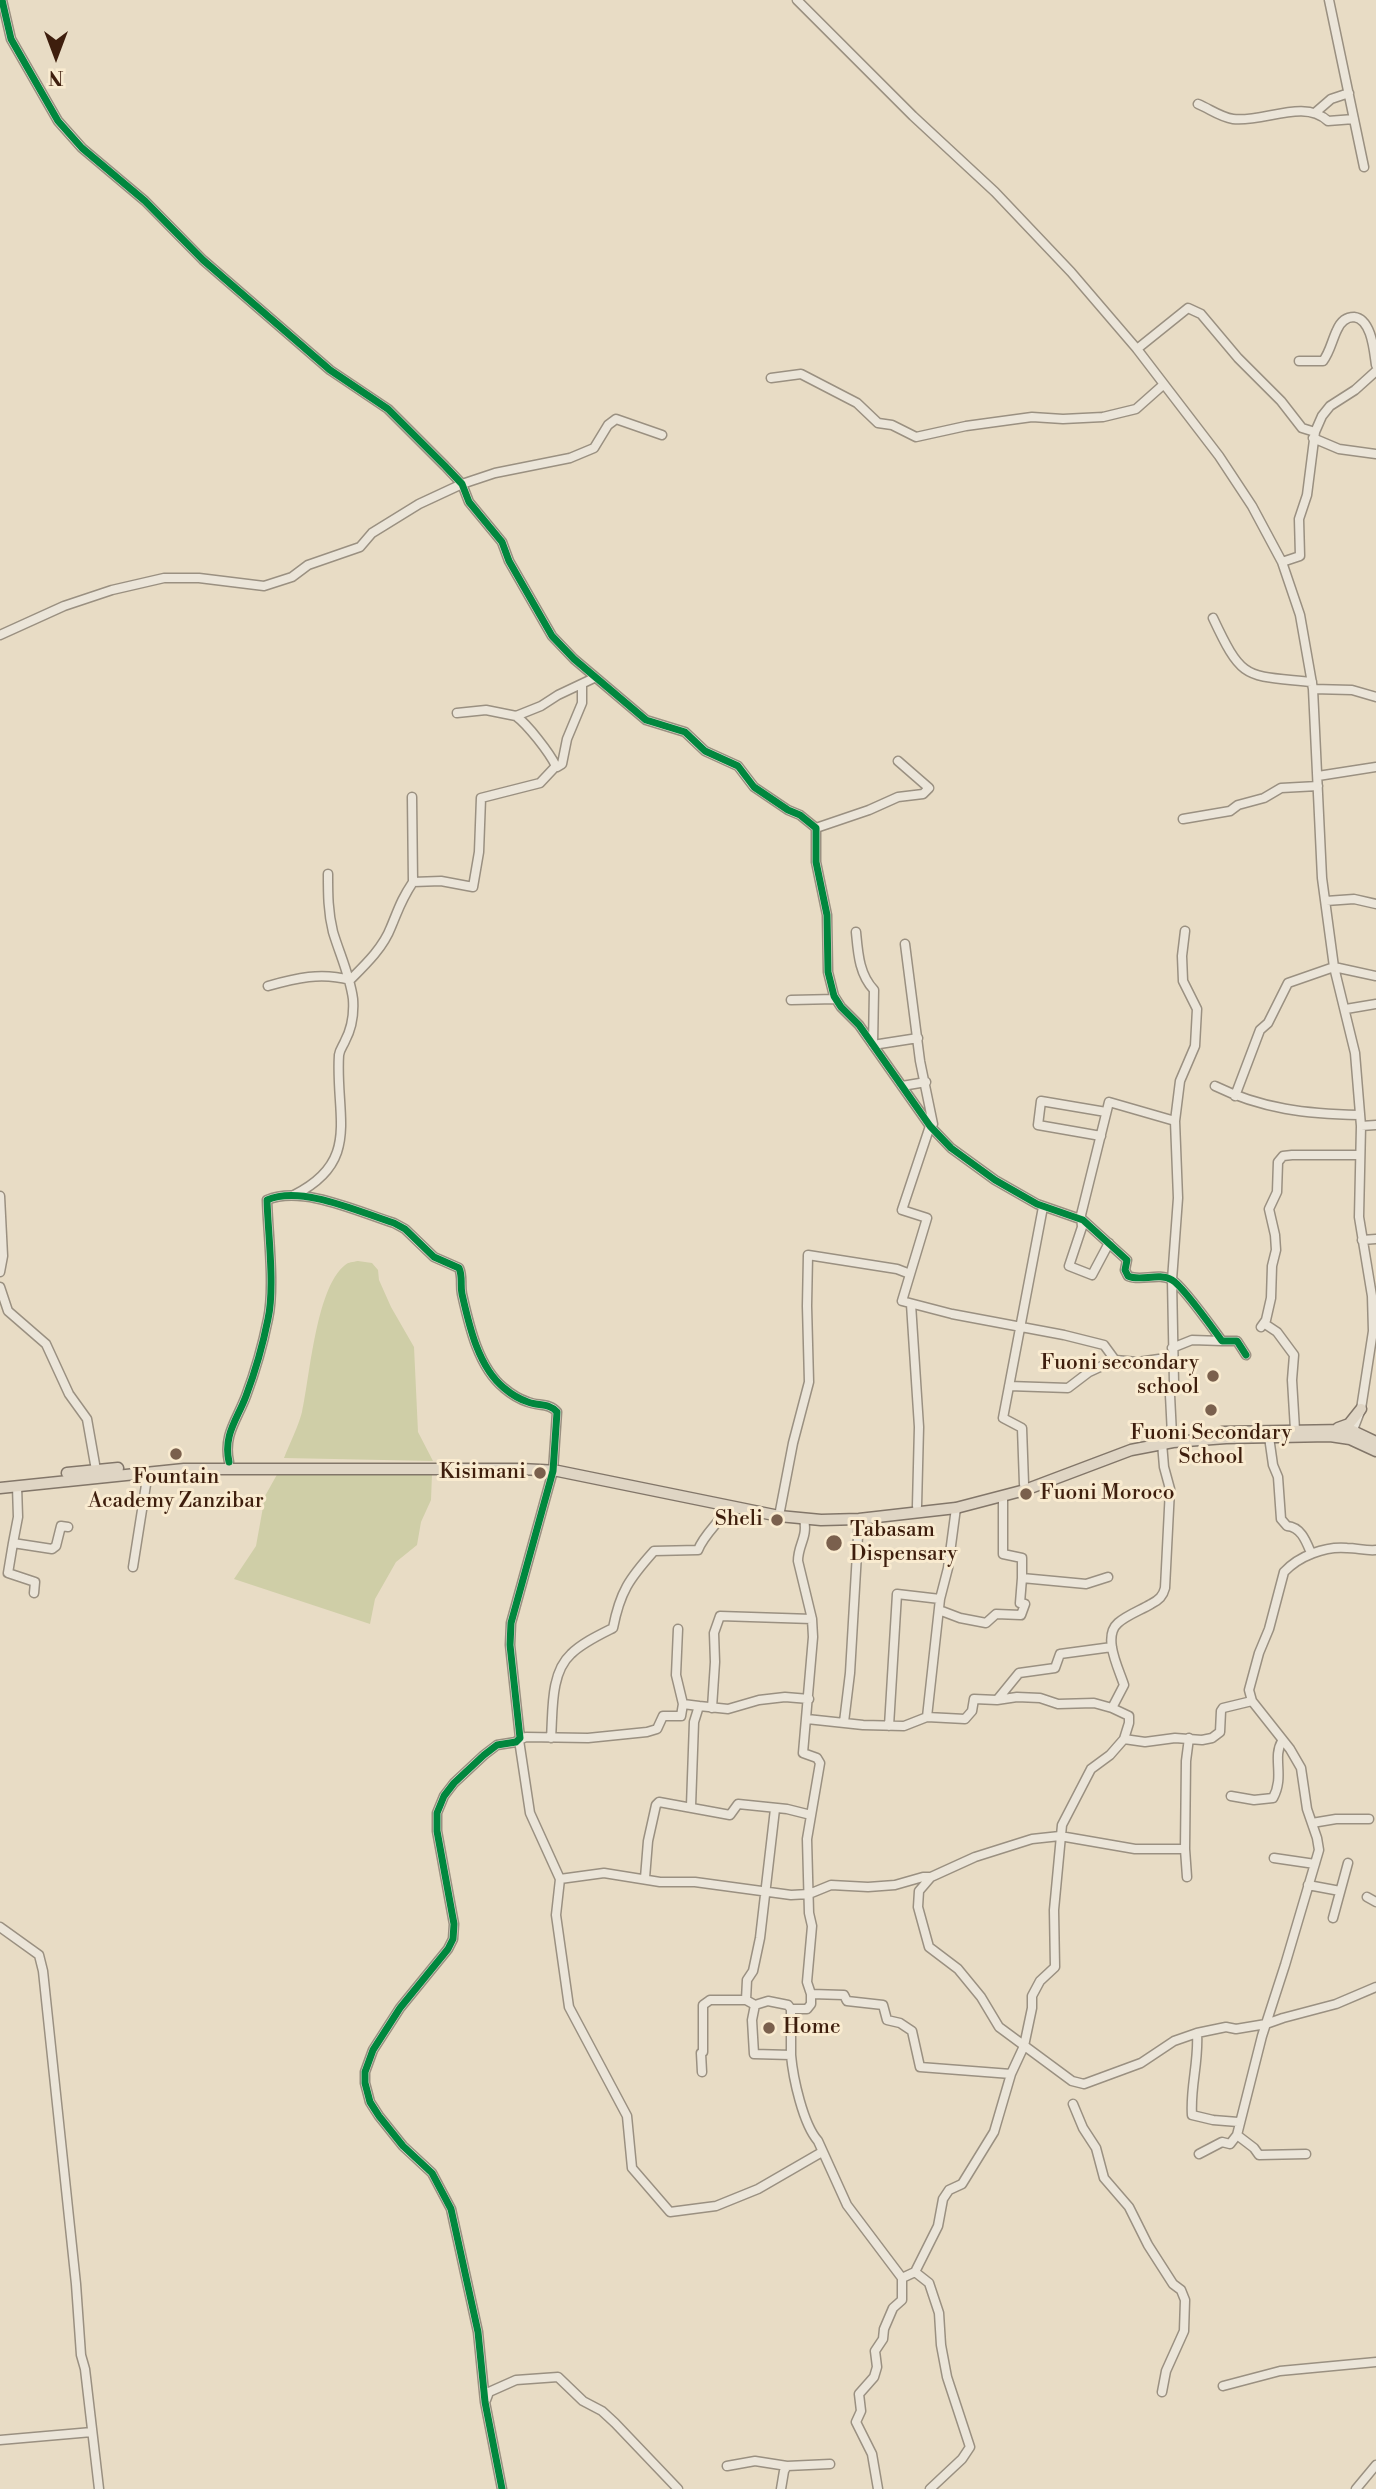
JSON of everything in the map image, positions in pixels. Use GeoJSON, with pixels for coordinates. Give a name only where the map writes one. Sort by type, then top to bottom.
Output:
{"type":"FeatureCollection","features":[{"type":"Feature","properties":{"kind":"main road"},"geometry":{"type":"LineString","coordinates":[[1331,1430],[1349,1423],[1361,1409]]}},
{"type":"Feature","properties":{"kind":"main road"},"geometry":{"type":"LineString","coordinates":[[1361,1409],[1363,1431],[1372,1439]]}},
{"type":"Feature","properties":{"kind":"main road"},"geometry":{"type":"LineString","coordinates":[[553,1467],[729,1506],[779,1513],[821,1514],[955,1502],[1024,1484],[1129,1443],[1172,1435],[1331,1430],[1372,1439]]}},
{"type":"Feature","properties":{"kind":"main road"},"geometry":{"type":"LineString","coordinates":[[0,1488],[148,1472],[275,1465],[553,1467],[600,1471],[804,1519],[859,1519],[956,1508],[1003,1497],[1131,1450],[1162,1443],[1352,1435],[1376,1451]]}},
{"type":"Feature","properties":{"kind":"main road"},"geometry":{"type":"LineString","coordinates":[[0,1481],[184,1463],[275,1465]]}},
{"type":"Feature","properties":{"kind":"street"},"geometry":{"type":"LineString","coordinates":[[2,0],[11,39],[58,121],[82,148],[145,201],[184,243],[290,338],[339,377],[387,409],[462,485],[469,502],[502,542],[509,561],[552,636],[594,678],[646,720],[685,732],[705,751],[738,766],[754,787],[816,828]]}},
{"type":"Feature","properties":{"kind":"street"},"geometry":{"type":"LineString","coordinates":[[797,0],[913,116],[995,192],[1071,272],[1137,349],[1219,456],[1246,496],[1282,562],[1300,615],[1313,686],[1322,878],[1334,967],[1355,1053],[1361,1126],[1359,1217],[1372,1296],[1373,1331],[1361,1409],[1352,1435]]}},
{"type":"Feature","properties":{"kind":"street"},"geometry":{"type":"LineString","coordinates":[[1329,0],[1364,167]]}},
{"type":"Feature","properties":{"kind":"street"},"geometry":{"type":"LineString","coordinates":[[1316,112],[1331,99],[1349,93]]}},
{"type":"Feature","properties":{"kind":"street"},"geometry":{"type":"LineString","coordinates":[[1198,104],[1218,115],[1235,119],[1289,111],[1316,112],[1328,121],[1354,119]]}},
{"type":"Feature","properties":{"kind":"street"},"geometry":{"type":"LineString","coordinates":[[1137,349],[1188,308],[1201,314],[1238,358],[1281,401],[1302,428],[1339,449],[1376,454]]}},
{"type":"Feature","properties":{"kind":"street"},"geometry":{"type":"LineString","coordinates":[[1299,361],[1323,361],[1342,322],[1354,317],[1367,328],[1376,365]]}},
{"type":"Feature","properties":{"kind":"street"},"geometry":{"type":"LineString","coordinates":[[1282,562],[1300,556],[1299,519],[1307,495],[1314,435],[1322,416],[1330,406],[1376,372]]}},
{"type":"Feature","properties":{"kind":"street"},"geometry":{"type":"LineString","coordinates":[[771,378],[801,374],[857,403],[878,423],[892,425],[916,437],[966,426],[1020,419],[1103,417],[1136,409],[1163,385]]}},
{"type":"Feature","properties":{"kind":"street"},"geometry":{"type":"LineString","coordinates":[[0,635],[64,606],[112,590],[164,578],[209,578],[264,586],[292,577],[308,565],[360,547],[372,533],[419,504],[462,485],[495,473],[570,458],[594,448],[608,425],[616,419],[662,435]]}},
{"type":"Feature","properties":{"kind":"street"},"geometry":{"type":"LineString","coordinates":[[1213,618],[1229,653],[1248,673],[1313,686],[1352,690],[1376,697]]}},
{"type":"Feature","properties":{"kind":"street"},"geometry":{"type":"LineString","coordinates":[[516,716],[594,678]]}},
{"type":"Feature","properties":{"kind":"street"},"geometry":{"type":"LineString","coordinates":[[413,882],[441,881],[473,887],[479,852],[481,798],[540,783],[556,766],[562,764],[567,739],[582,703],[582,684]]}},
{"type":"Feature","properties":{"kind":"street"},"geometry":{"type":"LineString","coordinates":[[457,713],[486,710],[516,716],[548,751],[556,766]]}},
{"type":"Feature","properties":{"kind":"street"},"geometry":{"type":"LineString","coordinates":[[816,828],[898,797],[923,794],[929,788],[898,761]]}},
{"type":"Feature","properties":{"kind":"street"},"geometry":{"type":"LineString","coordinates":[[1318,776],[1376,767]]}},
{"type":"Feature","properties":{"kind":"street"},"geometry":{"type":"LineString","coordinates":[[1183,819],[1230,811],[1238,805],[1264,798],[1281,788],[1318,786]]}},
{"type":"Feature","properties":{"kind":"street"},"geometry":{"type":"LineString","coordinates":[[350,980],[391,929],[400,901],[413,882],[412,797]]}},
{"type":"Feature","properties":{"kind":"street"},"geometry":{"type":"LineString","coordinates":[[816,828],[816,862],[827,915],[828,972],[836,999],[859,1025],[930,1126],[951,1148],[995,1180],[1043,1207],[1083,1220]]}},
{"type":"Feature","properties":{"kind":"street"},"geometry":{"type":"LineString","coordinates":[[229,1462],[226,1448],[234,1418],[246,1397],[269,1316],[271,1285],[267,1200],[293,1195],[313,1186],[328,1172],[338,1151],[341,1130],[339,1052],[351,1025],[354,1002],[350,980],[330,918],[328,874]]}},
{"type":"Feature","properties":{"kind":"street"},"geometry":{"type":"LineString","coordinates":[[1326,901],[1354,899],[1376,904]]}},
{"type":"Feature","properties":{"kind":"street"},"geometry":{"type":"LineString","coordinates":[[1172,1435],[1172,1280],[1178,1198],[1175,1121],[1180,1081],[1195,1046],[1197,1009],[1184,981],[1182,956],[1185,931]]}},
{"type":"Feature","properties":{"kind":"street"},"geometry":{"type":"LineString","coordinates":[[856,932],[859,962],[866,982],[874,990],[873,1045]]}},
{"type":"Feature","properties":{"kind":"street"},"geometry":{"type":"LineString","coordinates":[[905,944],[920,1060],[933,1124],[930,1126],[902,1210],[927,1218],[902,1301],[1104,1345],[1115,1360]]}},
{"type":"Feature","properties":{"kind":"street"},"geometry":{"type":"LineString","coordinates":[[1235,1096],[1260,1030],[1268,1023],[1288,983],[1334,967],[1376,976]]}},
{"type":"Feature","properties":{"kind":"street"},"geometry":{"type":"LineString","coordinates":[[268,986],[301,976],[335,976],[350,980]]}},
{"type":"Feature","properties":{"kind":"street"},"geometry":{"type":"LineString","coordinates":[[791,1000],[836,999]]}},
{"type":"Feature","properties":{"kind":"street"},"geometry":{"type":"LineString","coordinates":[[1346,1009],[1376,1004]]}},
{"type":"Feature","properties":{"kind":"street"},"geometry":{"type":"LineString","coordinates":[[873,1045],[918,1038]]}},
{"type":"Feature","properties":{"kind":"street"},"geometry":{"type":"LineString","coordinates":[[902,1086],[926,1082]]}},
{"type":"Feature","properties":{"kind":"street"},"geometry":{"type":"LineString","coordinates":[[1215,1086],[1247,1101],[1306,1114],[1359,1115]]}},
{"type":"Feature","properties":{"kind":"street"},"geometry":{"type":"LineString","coordinates":[[1101,1136],[1038,1125],[1041,1101],[1106,1112]]}},
{"type":"Feature","properties":{"kind":"street"},"geometry":{"type":"LineString","coordinates":[[1175,1121],[1109,1102],[1080,1215],[1127,1260],[1125,1270],[1128,1276],[1172,1280],[1222,1341]]}},
{"type":"Feature","properties":{"kind":"street"},"geometry":{"type":"LineString","coordinates":[[1361,1126],[1376,1125]]}},
{"type":"Feature","properties":{"kind":"street"},"geometry":{"type":"LineString","coordinates":[[1295,1430],[1292,1380],[1294,1355],[1277,1332],[1263,1326],[1271,1298],[1276,1243],[1269,1209],[1277,1192],[1278,1162],[1283,1156],[1292,1155],[1360,1155]]}},
{"type":"Feature","properties":{"kind":"street"},"geometry":{"type":"LineString","coordinates":[[293,1195],[313,1198],[394,1223],[405,1229],[434,1257],[459,1268],[469,1320],[488,1371],[501,1386],[514,1395],[530,1403],[556,1409],[553,1467],[511,1623],[510,1645],[519,1740],[530,1813],[560,1879],[556,1915],[569,2007],[627,2116],[632,2168],[670,2212],[716,2206],[758,2189],[822,2152]]}},
{"type":"Feature","properties":{"kind":"street"},"geometry":{"type":"LineString","coordinates":[[0,1196],[3,1255],[0,1272]]}},
{"type":"Feature","properties":{"kind":"street"},"geometry":{"type":"LineString","coordinates":[[1024,1484],[1022,1428],[1003,1418],[1043,1207]]}},
{"type":"Feature","properties":{"kind":"street"},"geometry":{"type":"LineString","coordinates":[[1083,1220],[1069,1266],[1092,1275],[1109,1243]]}},
{"type":"Feature","properties":{"kind":"street"},"geometry":{"type":"LineString","coordinates":[[1362,1240],[1376,1239]]}},
{"type":"Feature","properties":{"kind":"street"},"geometry":{"type":"LineString","coordinates":[[779,1513],[809,1382],[808,1255],[897,1269],[910,1274]]}},
{"type":"Feature","properties":{"kind":"street"},"geometry":{"type":"LineString","coordinates":[[0,1287],[8,1311],[46,1344],[69,1394],[86,1419],[96,1470]]}},
{"type":"Feature","properties":{"kind":"street"},"geometry":{"type":"LineString","coordinates":[[911,1304],[919,1427],[917,1506]]}},
{"type":"Feature","properties":{"kind":"street"},"geometry":{"type":"LineString","coordinates":[[1009,1386],[1068,1388],[1089,1371],[1115,1360],[1128,1362],[1173,1353],[1192,1340],[1237,1341],[1246,1355]]}},
{"type":"Feature","properties":{"kind":"street"},"geometry":{"type":"LineString","coordinates":[[1269,1437],[1273,1465],[1278,1477],[1281,1519],[1287,1526],[1293,1526],[1301,1533],[1311,1553]]}},
{"type":"Feature","properties":{"kind":"street"},"geometry":{"type":"LineString","coordinates":[[1112,1708],[1125,1685],[1112,1647],[1112,1632],[1118,1623],[1157,1601],[1165,1588],[1170,1489],[1164,1467],[1162,1443]]}},
{"type":"Feature","properties":{"kind":"street"},"geometry":{"type":"LineString","coordinates":[[133,1567],[148,1472]]}},
{"type":"Feature","properties":{"kind":"street"},"geometry":{"type":"LineString","coordinates":[[17,1486],[18,1517],[8,1573],[35,1582],[34,1593]]}},
{"type":"Feature","properties":{"kind":"street"},"geometry":{"type":"LineString","coordinates":[[939,1610],[981,1624],[988,1622],[996,1614],[1021,1615],[1025,1604],[1020,1603],[1023,1558],[1003,1554],[1003,1497]]}},
{"type":"Feature","properties":{"kind":"street"},"geometry":{"type":"LineString","coordinates":[[551,1738],[554,1700],[561,1665],[571,1653],[613,1628],[624,1588],[654,1551],[698,1550],[702,1540],[721,1520],[729,1506]]}},
{"type":"Feature","properties":{"kind":"street"},"geometry":{"type":"LineString","coordinates":[[927,1717],[940,1599],[948,1568],[956,1508]]}},
{"type":"Feature","properties":{"kind":"street"},"geometry":{"type":"LineString","coordinates":[[791,2009],[807,2009],[811,2004],[807,1982],[812,1926],[809,1913],[807,1839],[820,1763],[812,1755],[803,1753],[813,1637],[812,1619],[798,1561],[798,1551],[806,1531],[804,1519]]}},
{"type":"Feature","properties":{"kind":"street"},"geometry":{"type":"LineString","coordinates":[[844,1722],[850,1674],[859,1519]]}},
{"type":"Feature","properties":{"kind":"street"},"geometry":{"type":"LineString","coordinates":[[13,1543],[52,1549],[56,1546],[61,1526],[68,1527]]}},
{"type":"Feature","properties":{"kind":"street"},"geometry":{"type":"LineString","coordinates":[[1199,2154],[1222,2142],[1230,2144],[1237,2135],[1238,2122],[1246,2103],[1266,2024],[1319,1850],[1307,1809],[1301,1768],[1252,1701],[1250,1682],[1261,1644],[1269,1629],[1284,1572],[1290,1566],[1311,1553],[1346,1547],[1362,1551],[1376,1550]]}},
{"type":"Feature","properties":{"kind":"street"},"geometry":{"type":"LineString","coordinates":[[1023,1578],[1086,1584],[1108,1577]]}},
{"type":"Feature","properties":{"kind":"street"},"geometry":{"type":"LineString","coordinates":[[889,1726],[897,1594],[940,1599]]}},
{"type":"Feature","properties":{"kind":"street"},"geometry":{"type":"LineString","coordinates":[[712,1708],[714,1633],[720,1616],[812,1619]]}},
{"type":"Feature","properties":{"kind":"street"},"geometry":{"type":"LineString","coordinates":[[502,2489],[485,2402],[478,2332],[451,2209],[432,2173],[403,2146],[379,2116],[366,2091],[365,2072],[378,2040],[400,2008],[444,1955],[453,1938],[454,1924],[437,1830],[437,1813],[454,1783],[497,1745],[526,1737],[612,1736],[653,1731],[660,1725],[663,1716],[681,1716],[683,1704],[676,1675],[678,1629]]}},
{"type":"Feature","properties":{"kind":"street"},"geometry":{"type":"LineString","coordinates":[[997,1700],[1019,1673],[1055,1668],[1060,1654],[1112,1647]]}},
{"type":"Feature","properties":{"kind":"street"},"geometry":{"type":"LineString","coordinates":[[807,1719],[904,1726],[927,1717],[965,1719],[972,1711],[974,1699],[1017,1697],[1040,1698],[1058,1704],[1094,1703],[1129,1716],[1124,1739],[1110,1755],[1091,1769],[1068,1810],[1060,1836],[1054,1910],[1055,1967],[1040,1981],[1032,1996],[1024,2046],[1011,2074],[994,2132],[962,2184],[949,2190],[943,2199],[938,2226],[915,2272],[902,2278]]}},
{"type":"Feature","properties":{"kind":"street"},"geometry":{"type":"LineString","coordinates":[[683,1704],[728,1709],[759,1700],[809,1699]]}},
{"type":"Feature","properties":{"kind":"street"},"geometry":{"type":"LineString","coordinates":[[1124,1739],[1145,1742],[1189,1738],[1202,1740],[1217,1736],[1220,1732],[1220,1711],[1223,1708],[1252,1701]]}},
{"type":"Feature","properties":{"kind":"street"},"geometry":{"type":"LineString","coordinates":[[691,1807],[694,1722],[699,1706]]}},
{"type":"Feature","properties":{"kind":"street"},"geometry":{"type":"LineString","coordinates":[[1187,1877],[1186,1760],[1189,1738]]}},
{"type":"Feature","properties":{"kind":"street"},"geometry":{"type":"LineString","coordinates":[[1231,1796],[1254,1800],[1273,1798],[1279,1787],[1278,1748],[1282,1741]]}},
{"type":"Feature","properties":{"kind":"street"},"geometry":{"type":"LineString","coordinates":[[645,1878],[648,1841],[657,1803],[664,1801],[730,1815],[738,1804],[787,1809],[811,1815]]}},
{"type":"Feature","properties":{"kind":"street"},"geometry":{"type":"LineString","coordinates":[[746,2000],[747,1980],[753,1971],[760,1938],[775,1809]]}},
{"type":"Feature","properties":{"kind":"street"},"geometry":{"type":"LineString","coordinates":[[1312,1823],[1336,1819],[1369,1819]]}},
{"type":"Feature","properties":{"kind":"street"},"geometry":{"type":"LineString","coordinates":[[560,1879],[604,1874],[660,1882],[695,1882],[791,1895],[810,1894],[831,1885],[895,1885],[931,1877],[975,1857],[1032,1839],[1060,1836],[1135,1849],[1185,1849]]}},
{"type":"Feature","properties":{"kind":"street"},"geometry":{"type":"LineString","coordinates":[[1274,1858],[1315,1864]]}},
{"type":"Feature","properties":{"kind":"street"},"geometry":{"type":"LineString","coordinates":[[1333,1918],[1348,1863]]}},
{"type":"Feature","properties":{"kind":"street"},"geometry":{"type":"LineString","coordinates":[[931,1877],[919,1891],[918,1907],[929,1947],[958,1969],[981,1997],[999,2027],[1072,2081],[1084,2084],[1141,2063],[1174,2041],[1197,2033],[1226,2027],[1266,2024],[1336,2004],[1376,1987]]}},
{"type":"Feature","properties":{"kind":"street"},"geometry":{"type":"LineString","coordinates":[[1308,1885],[1340,1891]]}},
{"type":"Feature","properties":{"kind":"street"},"geometry":{"type":"LineString","coordinates":[[1367,1897],[1376,1902]]}},
{"type":"Feature","properties":{"kind":"street"},"geometry":{"type":"LineString","coordinates":[[0,1927],[39,1955],[43,1971],[81,2355],[85,2369],[99,2489]]}},
{"type":"Feature","properties":{"kind":"street"},"geometry":{"type":"LineString","coordinates":[[811,1994],[844,1995],[847,2001],[883,2005],[887,2020],[900,2023],[912,2031],[920,2067],[1011,2074]]}},
{"type":"Feature","properties":{"kind":"street"},"geometry":{"type":"LineString","coordinates":[[702,2072],[703,2006],[710,2000],[746,2000],[755,2005],[768,2001],[788,2005],[791,2009],[791,2055],[803,2109],[812,2135],[847,2205],[902,2278],[902,2300],[893,2308],[884,2329],[883,2339],[875,2351],[877,2367],[874,2377],[859,2394],[860,2411],[856,2422],[872,2454],[878,2489]]}},
{"type":"Feature","properties":{"kind":"street"},"geometry":{"type":"LineString","coordinates":[[755,2005],[752,2020],[754,2054],[791,2055]]}},
{"type":"Feature","properties":{"kind":"street"},"geometry":{"type":"LineString","coordinates":[[1197,2033],[1198,2056],[1193,2083],[1192,2115],[1238,2122]]}},
{"type":"Feature","properties":{"kind":"street"},"geometry":{"type":"LineString","coordinates":[[1073,2104],[1083,2128],[1096,2148],[1104,2178],[1129,2207],[1148,2245],[1173,2284],[1181,2290],[1185,2300],[1184,2331],[1166,2371],[1162,2392]]}},
{"type":"Feature","properties":{"kind":"street"},"geometry":{"type":"LineString","coordinates":[[1237,2135],[1259,2155],[1306,2154]]}},
{"type":"Feature","properties":{"kind":"street"},"geometry":{"type":"LineString","coordinates":[[915,2272],[929,2283],[939,2313],[947,2377],[971,2447],[930,2489]]}},
{"type":"Feature","properties":{"kind":"street"},"geometry":{"type":"LineString","coordinates":[[1223,2386],[1280,2371],[1376,2362]]}},
{"type":"Feature","properties":{"kind":"street"},"geometry":{"type":"LineString","coordinates":[[485,2402],[489,2392],[516,2380],[558,2377],[583,2402],[602,2411],[615,2423],[678,2489]]}},
{"type":"Feature","properties":{"kind":"street"},"geometry":{"type":"LineString","coordinates":[[0,2440],[92,2432]]}},
{"type":"Feature","properties":{"kind":"street"},"geometry":{"type":"LineString","coordinates":[[727,2466],[755,2461],[788,2466],[830,2464]]}},
{"type":"Feature","properties":{"kind":"street"},"geometry":{"type":"LineString","coordinates":[[1356,2489],[1376,2465]]}},
{"type":"Feature","properties":{"kind":"street"},"geometry":{"type":"LineString","coordinates":[[781,2489],[784,2471],[788,2466]]}},
{"type":"Feature","properties":{"kind":"green space"},"geometry":{"type":"Polygon","coordinates":[[[348,1263],[372,1263],[378,1270],[379,1280],[391,1307],[414,1347],[418,1432],[433,1461],[284,1458],[302,1412],[316,1332],[328,1290],[337,1273],[348,1263]]]}},
{"type":"Feature","properties":{"kind":"green space"},"geometry":{"type":"Polygon","coordinates":[[[279,1471],[432,1474],[431,1500],[421,1522],[417,1545],[396,1562],[375,1599],[370,1624],[234,1579],[256,1546],[265,1496],[279,1471]]]}},
{"type":"Feature","properties":{"kind":"cycle path"},"geometry":{"type":"LineString","coordinates":[[2,0],[11,39],[58,121],[82,148],[145,201],[203,260],[330,370],[388,409],[445,466],[462,484],[469,502],[502,542],[509,561],[552,636],[574,659],[646,720],[685,732],[705,751],[738,766],[754,787],[816,828],[816,862],[827,915],[828,972],[834,996],[859,1025],[930,1126],[951,1148],[995,1180],[1037,1204],[1083,1220],[1127,1260],[1125,1270],[1128,1276],[1172,1280],[1222,1341],[1237,1341],[1246,1355]]}},
{"type":"Feature","properties":{"kind":"cycle path"},"geometry":{"type":"LineString","coordinates":[[229,1462],[229,1436],[256,1368],[270,1306],[267,1200],[281,1196],[330,1202],[394,1223],[405,1229],[434,1257],[459,1268],[462,1294],[472,1332],[487,1369],[515,1396],[551,1407],[557,1412],[553,1471],[511,1623],[510,1645],[520,1738],[516,1742],[497,1745],[454,1783],[444,1796],[437,1813],[437,1831],[454,1924],[453,1939],[448,1949],[400,2008],[373,2050],[365,2072],[370,2102],[403,2146],[432,2173],[451,2209],[478,2332],[485,2402],[502,2489]]}},
{"type":"Feature","properties":{"kind":"place","name":"Fuoni secondary school"},"geometry":{"type":"Point","coordinates":[1213,1376]}},
{"type":"Feature","properties":{"kind":"place","name":"Fuoni Secondary School"},"geometry":{"type":"Point","coordinates":[1211,1410]}},
{"type":"Feature","properties":{"kind":"place","name":"Fountain Academy Zanzibar"},"geometry":{"type":"Point","coordinates":[176,1454]}},
{"type":"Feature","properties":{"kind":"place","name":"Kisimani"},"geometry":{"type":"Point","coordinates":[540,1473]}},
{"type":"Feature","properties":{"kind":"place","name":"Fuoni Moroco"},"geometry":{"type":"Point","coordinates":[1026,1494]}},
{"type":"Feature","properties":{"kind":"place","name":"Sheli"},"geometry":{"type":"Point","coordinates":[777,1520]}},
{"type":"Feature","properties":{"kind":"place","name":"Tabasam Dispensary"},"geometry":{"type":"Point","coordinates":[834,1543]}},
{"type":"Feature","properties":{"kind":"place","name":"Home"},"geometry":{"type":"Point","coordinates":[769,2028]}}]}
